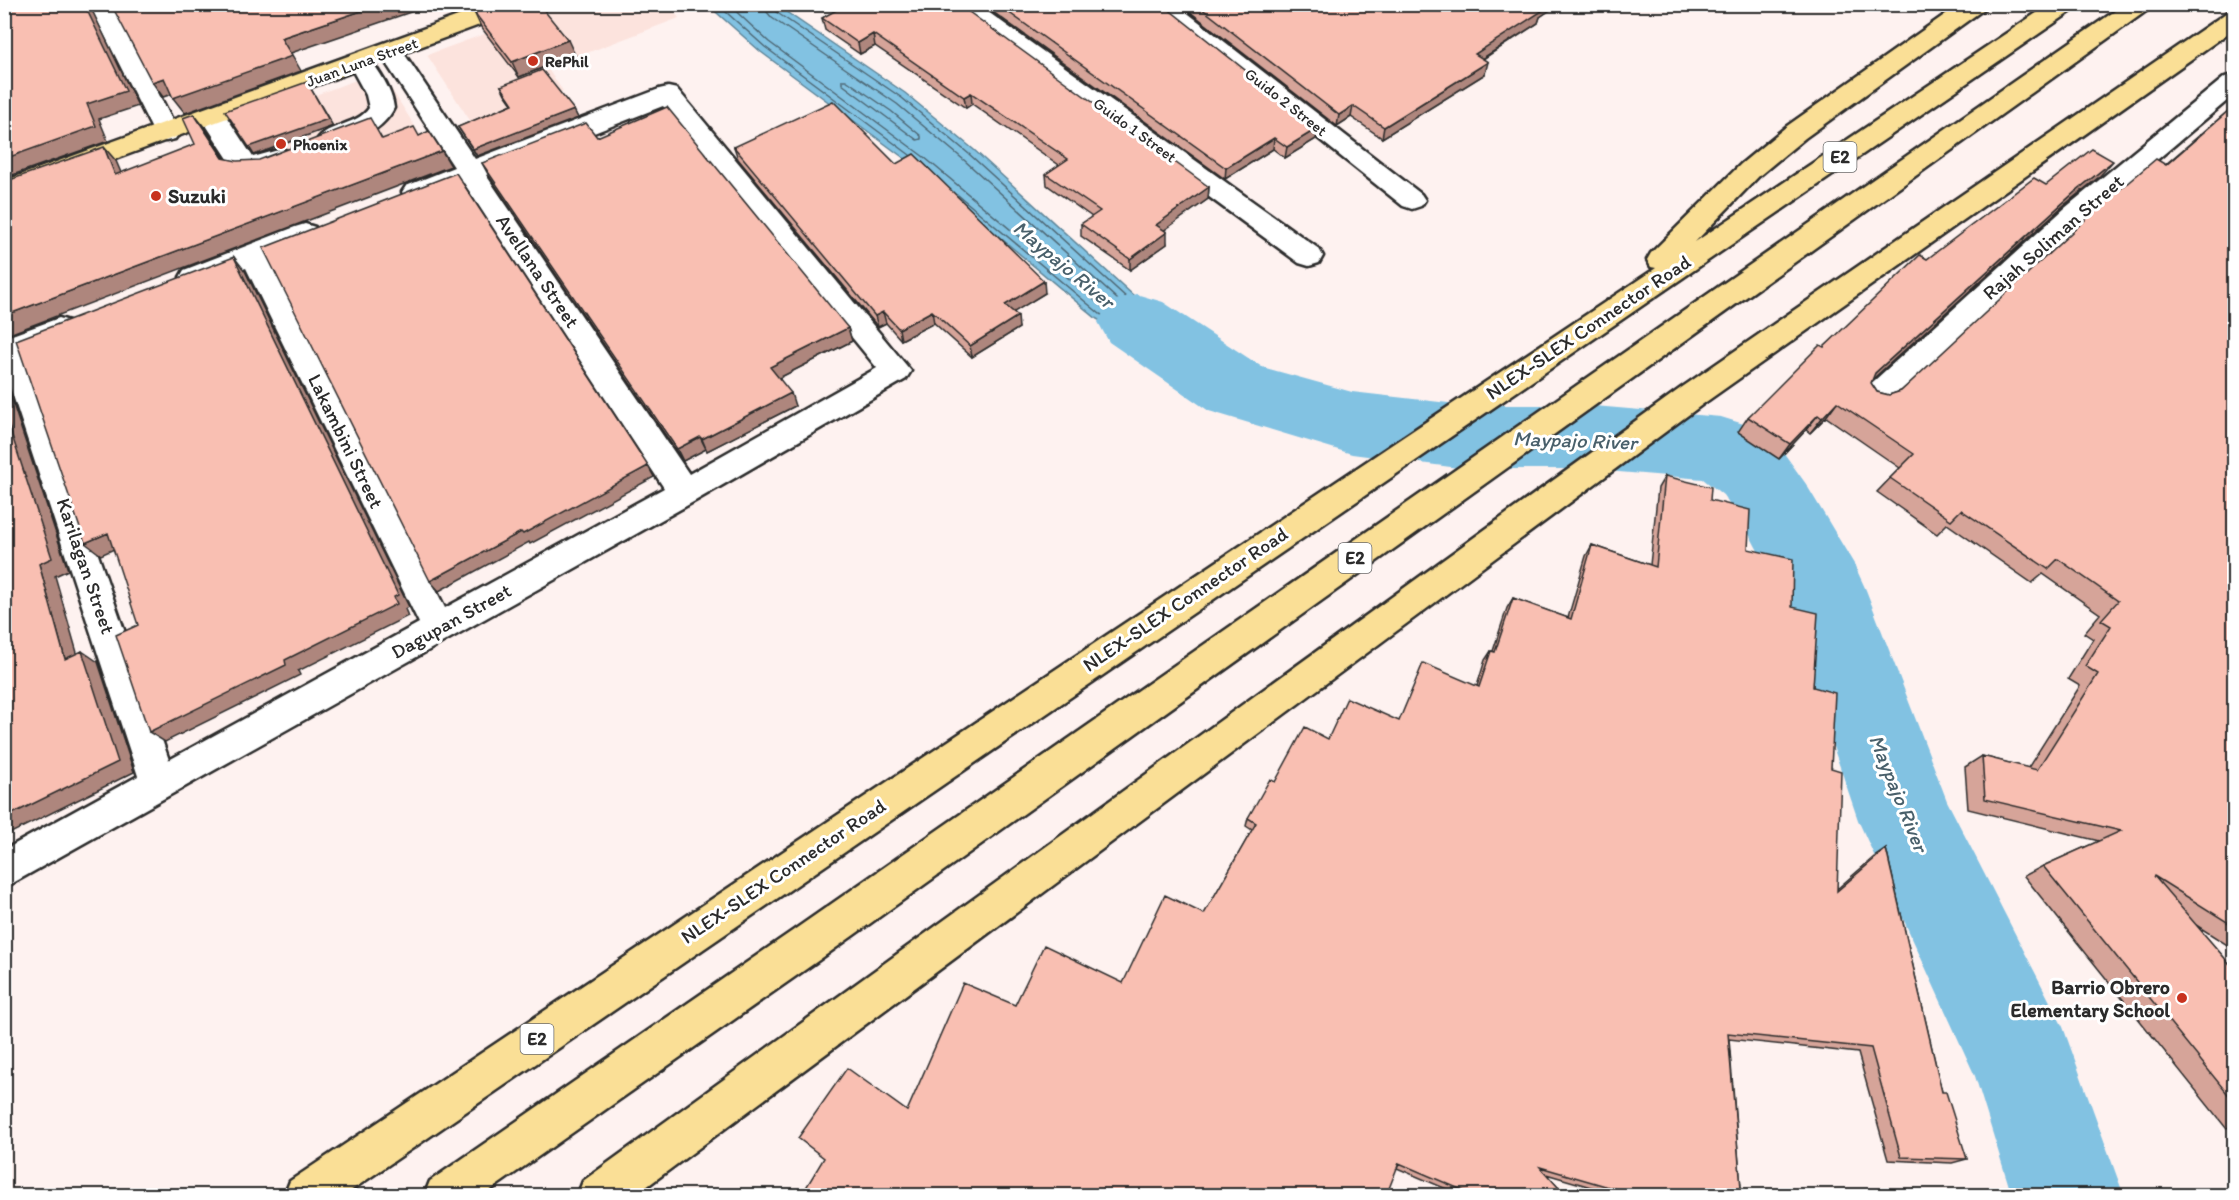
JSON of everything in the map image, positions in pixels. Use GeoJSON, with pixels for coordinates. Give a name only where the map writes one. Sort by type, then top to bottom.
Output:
{"type":"FeatureCollection","features":[{"type":"Feature","properties":{"kind":"main road","name":"Juan Luna Street"},"geometry":{"type":"LineString","coordinates":[[4,191],[390,51],[489,9],[515,4]]}},
{"type":"Feature","properties":{"kind":"main road"},"geometry":{"type":"LineString","coordinates":[[1614,309],[1750,170],[1796,132],[1976,4]]}},
{"type":"Feature","properties":{"kind":"main road","name":"NLEX-SLEX Connector Road"},"geometry":{"type":"LineString","coordinates":[[305,1196],[2067,4]]}},
{"type":"Feature","properties":{"kind":"main road","name":"E2"},"geometry":{"type":"LineString","coordinates":[[445,1196],[825,932],[2141,4]]}},
{"type":"Feature","properties":{"kind":"main road"},"geometry":{"type":"LineString","coordinates":[[598,1196],[1692,396],[2235,18]]}},
{"type":"Feature","properties":{"kind":"street"},"geometry":{"type":"LineString","coordinates":[[100,4],[166,133]]}},
{"type":"Feature","properties":{"kind":"street","name":"Guido 1 Street"},"geometry":{"type":"LineString","coordinates":[[961,4],[1309,256]]}},
{"type":"Feature","properties":{"kind":"street","name":"Guido 2 Street"},"geometry":{"type":"LineString","coordinates":[[1161,4],[1412,200]]}},
{"type":"Feature","properties":{"kind":"street","name":"Avellana Street"},"geometry":{"type":"LineString","coordinates":[[390,51],[684,492]]}},
{"type":"Feature","properties":{"kind":"street"},"geometry":{"type":"LineString","coordinates":[[213,116],[245,165],[260,166],[305,150],[370,124],[381,114],[382,102],[360,62]]}},
{"type":"Feature","properties":{"kind":"street","name":"Rajah Soliman Street"},"geometry":{"type":"LineString","coordinates":[[1875,397],[2074,215],[2235,83]]}},
{"type":"Feature","properties":{"kind":"street","name":"Dagupan Street"},"geometry":{"type":"LineString","coordinates":[[4,870],[684,492],[896,371],[668,95],[471,171]]}},
{"type":"Feature","properties":{"kind":"street"},"geometry":{"type":"LineString","coordinates":[[395,200],[471,171]]}},
{"type":"Feature","properties":{"kind":"street"},"geometry":{"type":"LineString","coordinates":[[165,288],[329,225]]}},
{"type":"Feature","properties":{"kind":"street","name":"Lakambini Street"},"geometry":{"type":"LineString","coordinates":[[253,254],[438,628]]}},
{"type":"Feature","properties":{"kind":"street"},"geometry":{"type":"LineString","coordinates":[[8,349],[78,322]]}},
{"type":"Feature","properties":{"kind":"street","name":"Karilagan Street"},"geometry":{"type":"LineString","coordinates":[[8,349],[159,784]]}},
{"type":"Feature","properties":{"kind":"shaded area"},"geometry":{"type":"Polygon","coordinates":[[[563,5],[668,5],[679,18],[547,68],[563,91],[473,125],[427,55],[563,5]]]}},
{"type":"Feature","properties":{"kind":"shaded area"},"geometry":{"type":"Polygon","coordinates":[[[380,71],[423,139],[219,188],[195,140],[380,71]]]}},
{"type":"Feature","properties":{"kind":"water"},"geometry":{"type":"Polygon","coordinates":[[[708,5],[776,5],[905,93],[973,149],[1237,390],[1097,319],[916,167],[761,52],[708,5]]]}},
{"type":"Feature","properties":{"kind":"building"},"geometry":{"type":"Polygon","coordinates":[[[4,4],[84,4],[126,91],[87,104],[96,126],[4,159],[4,4]]]}},
{"type":"Feature","properties":{"kind":"building"},"geometry":{"type":"Polygon","coordinates":[[[111,4],[382,4],[281,38],[292,56],[173,98],[164,78],[152,82],[111,4]]]}},
{"type":"Feature","properties":{"kind":"building"},"geometry":{"type":"Polygon","coordinates":[[[495,4],[539,4],[568,40],[512,62],[474,12],[495,4]]]}},
{"type":"Feature","properties":{"kind":"building"},"geometry":{"type":"Polygon","coordinates":[[[847,4],[958,4],[1209,187],[1156,225],[1167,232],[1130,259],[1081,224],[1100,211],[1046,174],[1068,159],[971,93],[964,97],[873,34],[858,43],[822,18],[847,4]]]}},
{"type":"Feature","properties":{"kind":"building"},"geometry":{"type":"Polygon","coordinates":[[[997,4],[1162,4],[1318,128],[1287,147],[1274,138],[1226,168],[997,4]]]}},
{"type":"Feature","properties":{"kind":"building"},"geometry":{"type":"Polygon","coordinates":[[[1196,4],[1438,4],[1446,10],[1462,11],[1467,4],[1545,4],[1538,9],[1542,11],[1475,54],[1488,62],[1384,127],[1353,106],[1339,115],[1196,4]]]}},
{"type":"Feature","properties":{"kind":"building"},"geometry":{"type":"Polygon","coordinates":[[[542,70],[574,110],[473,149],[458,127],[513,104],[501,86],[542,70]]]}},
{"type":"Feature","properties":{"kind":"building"},"geometry":{"type":"Polygon","coordinates":[[[307,82],[328,119],[249,147],[225,111],[307,82]]]}},
{"type":"Feature","properties":{"kind":"building"},"geometry":{"type":"Polygon","coordinates":[[[833,101],[896,164],[914,154],[1044,281],[1005,305],[1018,316],[970,346],[932,311],[899,329],[883,312],[875,316],[734,147],[833,101]]]}},
{"type":"Feature","properties":{"kind":"building"},"geometry":{"type":"Polygon","coordinates":[[[2235,105],[2235,927],[2154,876],[2235,970],[2235,1103],[2043,866],[2121,831],[1985,799],[1982,756],[2037,770],[2098,674],[2085,666],[2111,626],[2101,620],[2118,601],[2058,559],[2048,569],[1961,510],[1951,520],[1890,478],[1914,454],[1837,402],[1822,418],[1818,415],[1790,444],[1748,417],[1820,345],[1824,347],[1920,255],[1927,259],[2034,178],[2046,185],[2092,149],[2113,161],[2077,190],[1875,373],[1871,383],[1877,392],[1889,395],[1901,391],[2099,207],[2156,159],[2166,165],[2235,105]]]}},
{"type":"Feature","properties":{"kind":"building"},"geometry":{"type":"Polygon","coordinates":[[[667,107],[848,328],[770,367],[791,393],[702,439],[700,437],[677,449],[482,163],[586,123],[597,137],[667,107]]]}},
{"type":"Feature","properties":{"kind":"building"},"geometry":{"type":"Polygon","coordinates":[[[194,114],[223,158],[237,161],[259,160],[370,118],[382,139],[414,127],[419,136],[429,131],[442,151],[4,316],[4,182],[104,147],[115,175],[195,144],[183,118],[194,114]]]}},
{"type":"Feature","properties":{"kind":"building"},"geometry":{"type":"Polygon","coordinates":[[[456,173],[648,466],[523,534],[521,532],[430,581],[263,248],[456,173]]]}},
{"type":"Feature","properties":{"kind":"building"},"geometry":{"type":"Polygon","coordinates":[[[234,257],[398,595],[394,597],[397,604],[285,660],[286,665],[149,732],[116,635],[138,625],[108,533],[85,543],[16,340],[234,257]]]}},
{"type":"Feature","properties":{"kind":"building"},"geometry":{"type":"Polygon","coordinates":[[[4,411],[52,558],[39,564],[65,659],[82,651],[118,762],[4,818],[4,411]]]}},
{"type":"Feature","properties":{"kind":"building"},"geometry":{"type":"Polygon","coordinates":[[[1665,476],[1711,487],[1710,500],[1750,510],[1748,549],[1793,559],[1792,607],[1818,613],[1813,687],[1835,693],[1831,768],[1841,771],[1837,891],[1886,849],[1942,1092],[1946,1092],[1967,1159],[1901,1157],[1871,1048],[1728,1033],[1743,1196],[1640,1196],[1540,1167],[1566,1196],[1476,1196],[1399,1163],[1386,1196],[801,1196],[824,1158],[798,1138],[847,1068],[907,1111],[963,983],[1015,1005],[1044,945],[1123,983],[1165,895],[1204,914],[1256,823],[1248,818],[1270,779],[1275,782],[1305,727],[1328,739],[1347,698],[1399,721],[1423,663],[1479,687],[1491,651],[1495,652],[1513,598],[1571,619],[1592,545],[1656,567],[1665,476]]]}},
{"type":"Feature","properties":{"kind":"waterway","name":"Maypajo River"},"geometry":{"type":"LineString","coordinates":[[1136,322],[1237,390],[1352,423],[1466,437],[1583,437],[1721,449],[1752,472],[1777,508],[1823,590],[1906,820],[2025,1065],[2068,1196]]}},
{"type":"Feature","properties":{"kind":"place","name":"RePhil"},"geometry":{"type":"Point","coordinates":[533,61]}},
{"type":"Feature","properties":{"kind":"place","name":"Phoenix"},"geometry":{"type":"Point","coordinates":[281,144]}},
{"type":"Feature","properties":{"kind":"place","name":"Suzuki"},"geometry":{"type":"Point","coordinates":[156,196]}},
{"type":"Feature","properties":{"kind":"place","name":"Barrio Obrero Elementary School"},"geometry":{"type":"Point","coordinates":[2182,998]}}]}
